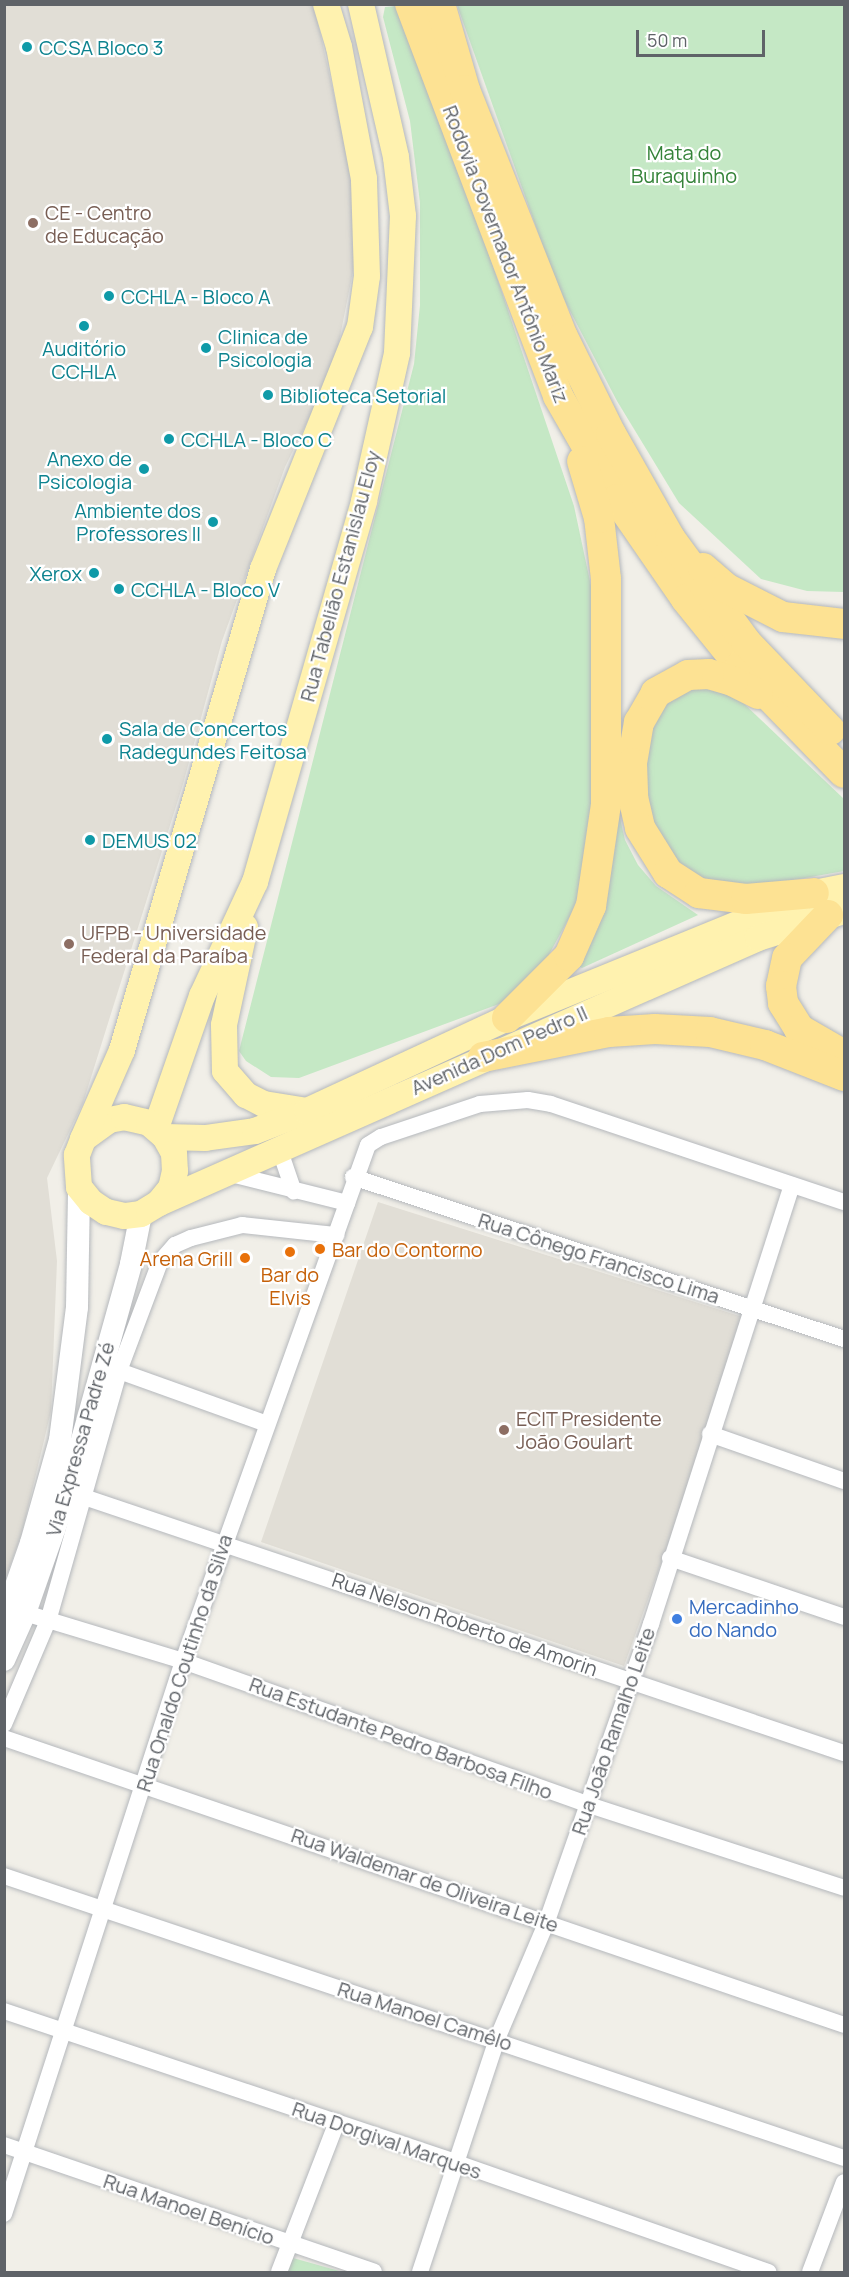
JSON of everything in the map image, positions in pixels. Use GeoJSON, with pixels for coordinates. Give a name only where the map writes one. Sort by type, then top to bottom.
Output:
{"type":"FeatureCollection","features":[{"type":"Feature","properties":{"kind":"highway","name":"Rodovia Governador Antônio Mariz"},"geometry":{"type":"LineString","coordinates":[[411,4],[558,396],[617,499],[686,599],[780,709],[844,773]]}},
{"type":"Feature","properties":{"kind":"highway","name":"Rodovia Governador Antônio Mariz"},"geometry":{"type":"LineString","coordinates":[[440,4],[465,90],[563,337],[600,413],[670,538],[746,642],[844,745]]}},
{"type":"Feature","properties":{"kind":"highway"},"geometry":{"type":"LineString","coordinates":[[507,1017],[568,956],[591,906],[606,805],[606,613],[599,518],[558,396]]}},
{"type":"Feature","properties":{"kind":"highway"},"geometry":{"type":"LineString","coordinates":[[670,538],[726,588],[783,617],[844,624]]}},
{"type":"Feature","properties":{"kind":"highway"},"geometry":{"type":"LineString","coordinates":[[780,709],[742,685],[709,674],[688,675],[656,693],[639,722],[632,764],[633,797],[640,828],[652,854],[680,884],[717,897],[829,906]]}},
{"type":"Feature","properties":{"kind":"highway"},"geometry":{"type":"LineString","coordinates":[[829,906],[787,958],[781,986],[783,1003],[799,1029],[844,1055]]}},
{"type":"Feature","properties":{"kind":"highway"},"geometry":{"type":"LineString","coordinates":[[483,1057],[609,1032],[655,1029],[710,1032],[765,1045],[844,1076]]}},
{"type":"Feature","properties":{"kind":"main road"},"geometry":{"type":"LineString","coordinates":[[83,1139],[95,1127],[124,1117],[140,1119],[160,1132],[174,1153],[176,1171],[171,1188],[150,1208],[123,1216],[106,1212],[91,1202],[79,1187],[76,1171],[83,1139],[122,1050],[263,569],[360,327],[367,276],[364,179],[339,47],[326,4]]}},
{"type":"Feature","properties":{"kind":"main road","name":"Rua Tabelião Estanislau Eloy"},"geometry":{"type":"LineString","coordinates":[[160,1132],[202,996],[255,882],[364,501],[397,353],[403,216],[396,157],[361,4]]}},
{"type":"Feature","properties":{"kind":"main road"},"geometry":{"type":"LineString","coordinates":[[255,882],[224,1025],[225,1071],[246,1095],[264,1104],[307,1111]]}},
{"type":"Feature","properties":{"kind":"main road","name":"Avenida Dom Pedro II"},"geometry":{"type":"LineString","coordinates":[[150,1208],[483,1057],[829,906],[844,887]]}},
{"type":"Feature","properties":{"kind":"main road","name":"Avenida Dom Pedro II"},"geometry":{"type":"LineString","coordinates":[[160,1132],[230,1136],[255,1131],[307,1111],[507,1017],[829,906]]}},
{"type":"Feature","properties":{"kind":"main road","name":"Via Expressa Padre Zé"},"geometry":{"type":"LineString","coordinates":[[4,1660],[31,1543],[60,1440],[77,1307],[79,1187]]}},
{"type":"Feature","properties":{"kind":"main road","name":"Via Expressa Padre Zé"},"geometry":{"type":"LineString","coordinates":[[15,1617],[68,1490],[150,1208]]}},
{"type":"Feature","properties":{"kind":"street","name":"Rua Onaldo Coutinho da Silva"},"geometry":{"type":"LineString","coordinates":[[4,2214],[223,1542],[336,1234],[353,1177],[364,1150],[381,1137],[480,1104],[528,1100],[551,1104],[844,1202]]}},
{"type":"Feature","properties":{"kind":"street"},"geometry":{"type":"LineString","coordinates":[[279,1148],[294,1192]]}},
{"type":"Feature","properties":{"kind":"street"},"geometry":{"type":"LineString","coordinates":[[227,1173],[294,1192],[347,1203]]}},
{"type":"Feature","properties":{"kind":"street","name":"Rua Cônego Francisco Lima"},"geometry":{"type":"LineString","coordinates":[[353,1177],[844,1339]]}},
{"type":"Feature","properties":{"kind":"street","name":"Rua João Ramalho Leite"},"geometry":{"type":"LineString","coordinates":[[420,2272],[497,2039],[547,1921],[628,1679],[651,1624],[670,1558],[792,1185]]}},
{"type":"Feature","properties":{"kind":"street"},"geometry":{"type":"LineString","coordinates":[[4,1724],[48,1621],[119,1371],[155,1271],[176,1245],[242,1226],[336,1234]]}},
{"type":"Feature","properties":{"kind":"street"},"geometry":{"type":"LineString","coordinates":[[119,1371],[267,1424]]}},
{"type":"Feature","properties":{"kind":"street"},"geometry":{"type":"LineString","coordinates":[[710,1434],[844,1481]]}},
{"type":"Feature","properties":{"kind":"street","name":"Rua Nelson Roberto de Amorin"},"geometry":{"type":"LineString","coordinates":[[84,1497],[844,1753]]}},
{"type":"Feature","properties":{"kind":"street"},"geometry":{"type":"LineString","coordinates":[[670,1558],[844,1617]]}},
{"type":"Feature","properties":{"kind":"street","name":"Rua Estudante Pedro Barbosa Filho"},"geometry":{"type":"LineString","coordinates":[[15,1617],[48,1621],[183,1661],[586,1804],[844,1888]]}},
{"type":"Feature","properties":{"kind":"street","name":"Rua Waldemar de Oliveira Leite"},"geometry":{"type":"LineString","coordinates":[[4,1738],[547,1921],[844,2025]]}},
{"type":"Feature","properties":{"kind":"street","name":"Rua Manoel Camêlo"},"geometry":{"type":"LineString","coordinates":[[4,1875],[104,1912],[497,2039],[844,2158]]}},
{"type":"Feature","properties":{"kind":"street","name":"Rua Dorgival Marques"},"geometry":{"type":"LineString","coordinates":[[4,2011],[337,2122],[768,2272]]}},
{"type":"Feature","properties":{"kind":"street"},"geometry":{"type":"LineString","coordinates":[[279,2272],[337,2122]]}},
{"type":"Feature","properties":{"kind":"street","name":"Rua Manoel Benício"},"geometry":{"type":"LineString","coordinates":[[4,2145],[374,2272]]}},
{"type":"Feature","properties":{"kind":"street"},"geometry":{"type":"LineString","coordinates":[[810,2272],[844,2182]]}},
{"type":"Feature","properties":{"kind":"shaded area","name":"UFPB - Universidade Federal da Paraíba"},"geometry":{"type":"Polygon","coordinates":[[[5,5],[314,5],[351,172],[355,261],[334,367],[285,467],[222,641],[183,784],[83,1103],[47,1178],[57,1261],[51,1411],[22,1533],[5,1580],[5,5]]]}},
{"type":"Feature","properties":{"kind":"shaded area","name":"ECIT Presidente João Goulart"},"geometry":{"type":"Polygon","coordinates":[[[378,1202],[749,1319],[624,1666],[261,1542],[378,1202]]]}},
{"type":"Feature","properties":{"kind":"green space","name":"Mata do Buraquinho"},"geometry":{"type":"Polygon","coordinates":[[[457,5],[844,5],[844,592],[807,591],[761,579],[679,503],[617,401],[557,286],[457,5]]]}},
{"type":"Feature","properties":{"kind":"green space"},"geometry":{"type":"Polygon","coordinates":[[[397,6],[463,177],[574,506],[591,586],[593,843],[574,909],[536,978],[499,1004],[299,1078],[271,1077],[246,1061],[239,1051],[414,364],[420,305],[420,203],[410,121],[383,17],[385,7],[397,6]]]}},
{"type":"Feature","properties":{"kind":"green space"},"geometry":{"type":"Polygon","coordinates":[[[700,683],[738,698],[844,799],[844,871],[766,885],[711,886],[680,868],[643,808],[643,721],[665,696],[700,683]]]}},
{"type":"Feature","properties":{"kind":"green space"},"geometry":{"type":"Polygon","coordinates":[[[614,792],[625,840],[638,865],[656,886],[698,915],[582,968],[576,965],[614,792]]]}},
{"type":"Feature","properties":{"kind":"green space"},"geometry":{"type":"Polygon","coordinates":[[[293,2258],[343,2272],[288,2272],[293,2258]]]}},
{"type":"Feature","properties":{"kind":"place","name":"CCSA Bloco 3"},"geometry":{"type":"Point","coordinates":[27,47]}},
{"type":"Feature","properties":{"kind":"place","name":"CE - Centro de Educação"},"geometry":{"type":"Point","coordinates":[33,223]}},
{"type":"Feature","properties":{"kind":"place","name":"CCHLA - Bloco A"},"geometry":{"type":"Point","coordinates":[109,296]}},
{"type":"Feature","properties":{"kind":"place","name":"Auditório CCHLA"},"geometry":{"type":"Point","coordinates":[84,326]}},
{"type":"Feature","properties":{"kind":"place","name":"Clinica de Psicologia"},"geometry":{"type":"Point","coordinates":[206,348]}},
{"type":"Feature","properties":{"kind":"place","name":"Biblioteca Setorial"},"geometry":{"type":"Point","coordinates":[268,395]}},
{"type":"Feature","properties":{"kind":"place","name":"CCHLA - Bloco C"},"geometry":{"type":"Point","coordinates":[169,439]}},
{"type":"Feature","properties":{"kind":"place","name":"Anexo de Psicologia"},"geometry":{"type":"Point","coordinates":[144,469]}},
{"type":"Feature","properties":{"kind":"place","name":"Ambiente dos Professores II"},"geometry":{"type":"Point","coordinates":[213,522]}},
{"type":"Feature","properties":{"kind":"place","name":"Xerox"},"geometry":{"type":"Point","coordinates":[94,573]}},
{"type":"Feature","properties":{"kind":"place","name":"CCHLA - Bloco V"},"geometry":{"type":"Point","coordinates":[119,589]}},
{"type":"Feature","properties":{"kind":"place","name":"Sala de Concertos Radegundes Feitosa"},"geometry":{"type":"Point","coordinates":[107,739]}},
{"type":"Feature","properties":{"kind":"place","name":"DEMUS 02"},"geometry":{"type":"Point","coordinates":[90,840]}},
{"type":"Feature","properties":{"kind":"place","name":"UFPB - Universidade Federal da Paraíba"},"geometry":{"type":"Point","coordinates":[69,944]}},
{"type":"Feature","properties":{"kind":"place","name":"Bar do Contorno"},"geometry":{"type":"Point","coordinates":[320,1249]}},
{"type":"Feature","properties":{"kind":"place","name":"Bar do Elvis"},"geometry":{"type":"Point","coordinates":[290,1252]}},
{"type":"Feature","properties":{"kind":"place","name":"Arena Grill"},"geometry":{"type":"Point","coordinates":[245,1258]}},
{"type":"Feature","properties":{"kind":"place","name":"ECIT Presidente João Goulart"},"geometry":{"type":"Point","coordinates":[504,1430]}},
{"type":"Feature","properties":{"kind":"place","name":"Mercadinho do Nando"},"geometry":{"type":"Point","coordinates":[677,1619]}}]}
